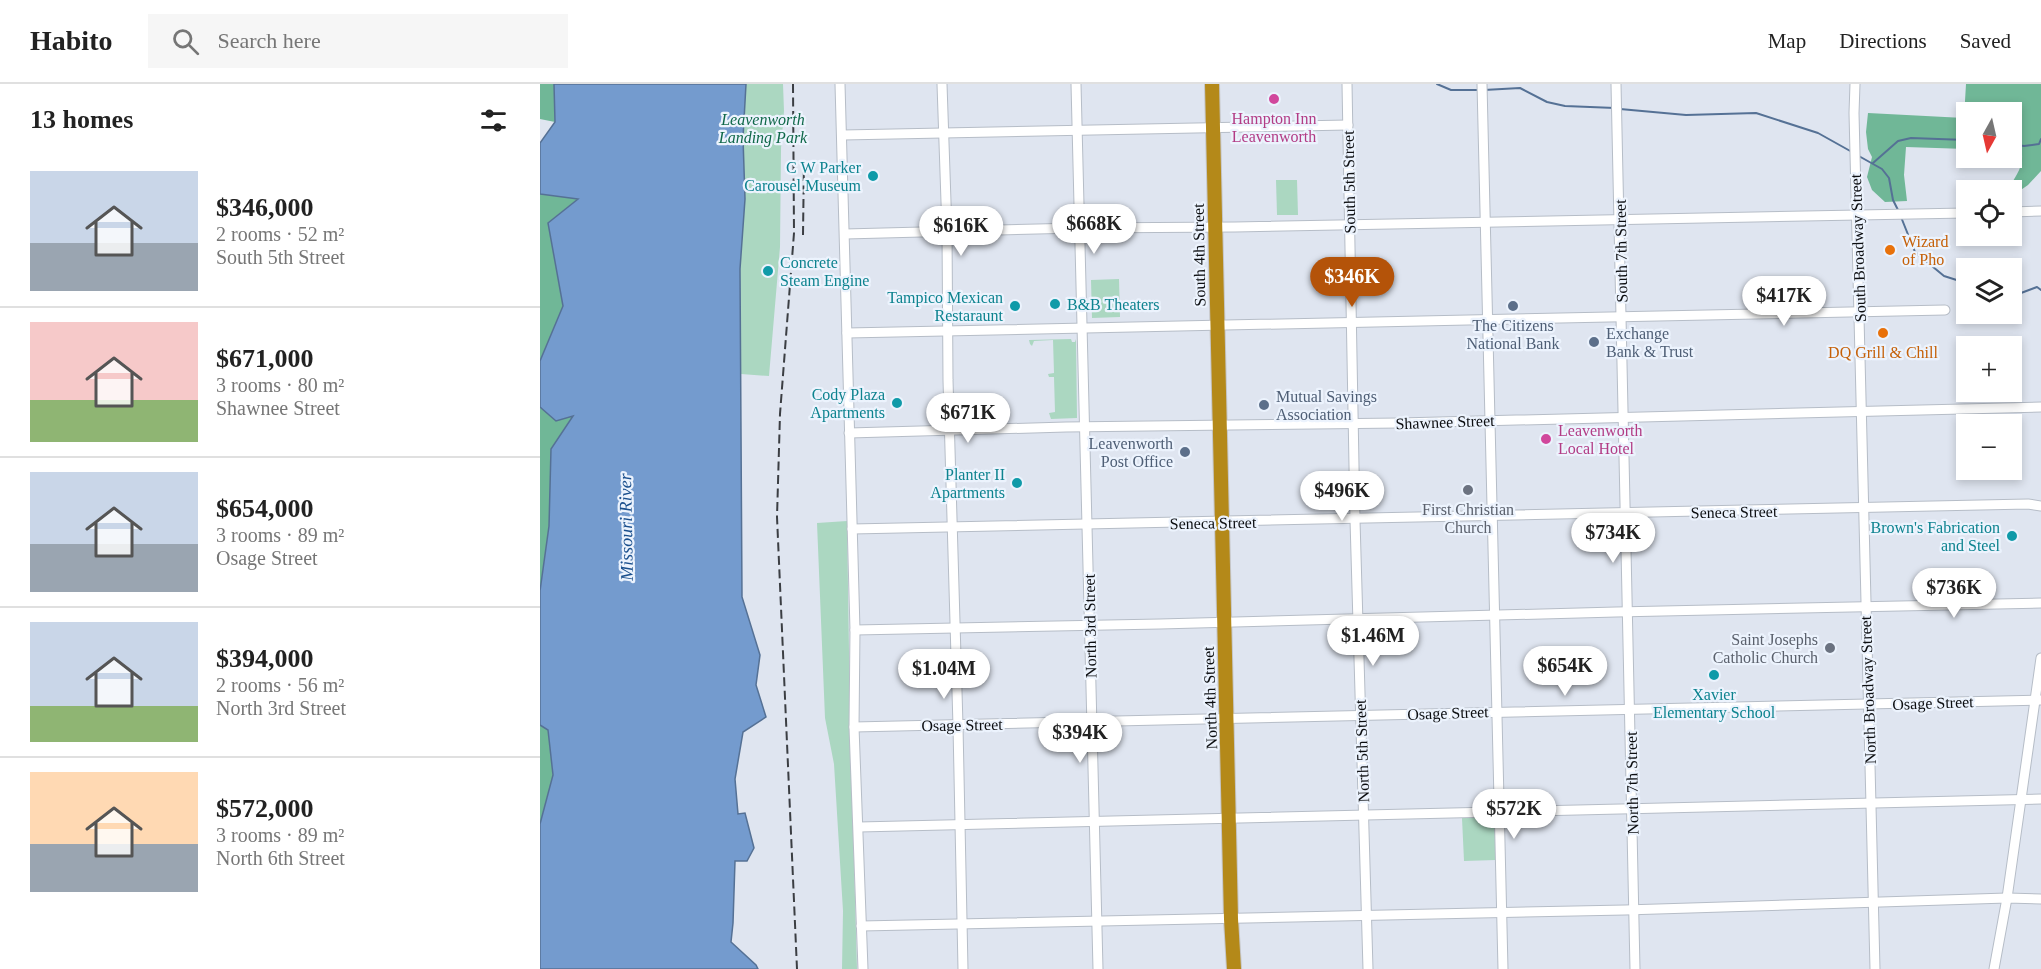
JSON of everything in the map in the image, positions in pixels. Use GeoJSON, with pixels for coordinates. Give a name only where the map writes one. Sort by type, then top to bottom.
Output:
{"type":"FeatureCollection","features":[{"type":"Feature","properties":{"kind":"highway","name":"South 4th Street"},"geometry":{"type":"LineString","coordinates":[[1212,84],[1220,426]]}},
{"type":"Feature","properties":{"kind":"highway","name":"North 4th Street"},"geometry":{"type":"LineString","coordinates":[[1220,426],[1228,719],[1228,818],[1234,969]]}},
{"type":"Feature","properties":{"kind":"street"},"geometry":{"type":"LineString","coordinates":[[840,84],[855,630],[854,727],[863,969]]}},
{"type":"Feature","properties":{"kind":"street"},"geometry":{"type":"LineString","coordinates":[[942,84],[948,231],[950,431],[963,969]]}},
{"type":"Feature","properties":{"kind":"street","name":"North 3rd Street"},"geometry":{"type":"LineString","coordinates":[[1076,84],[1098,969]]}},
{"type":"Feature","properties":{"kind":"street","name":"South 5th Street"},"geometry":{"type":"LineString","coordinates":[[1347,84],[1353,424]]}},
{"type":"Feature","properties":{"kind":"street"},"geometry":{"type":"LineString","coordinates":[[1482,84],[1503,969]]}},
{"type":"Feature","properties":{"kind":"street","name":"South Broadway Street"},"geometry":{"type":"LineString","coordinates":[[1855,84],[1862,412]]}},
{"type":"Feature","properties":{"kind":"street","name":"South 7th Street"},"geometry":{"type":"LineString","coordinates":[[1616,87],[1623,418]]}},
{"type":"Feature","properties":{"kind":"street"},"geometry":{"type":"LineString","coordinates":[[843,135],[1348,125]]}},
{"type":"Feature","properties":{"kind":"street"},"geometry":{"type":"LineString","coordinates":[[2022,212],[2041,211]]}},
{"type":"Feature","properties":{"kind":"street"},"geometry":{"type":"LineString","coordinates":[[845,234],[1956,213]]}},
{"type":"Feature","properties":{"kind":"street"},"geometry":{"type":"LineString","coordinates":[[847,333],[1945,310]]}},
{"type":"Feature","properties":{"kind":"street","name":"Shawnee Street"},"geometry":{"type":"LineString","coordinates":[[849,432],[1353,424],[2041,407]]}},
{"type":"Feature","properties":{"kind":"street","name":"North Broadway Street"},"geometry":{"type":"LineString","coordinates":[[1862,412],[1875,969]]}},
{"type":"Feature","properties":{"kind":"street","name":"North 7th Street"},"geometry":{"type":"LineString","coordinates":[[1623,418],[1635,969]]}},
{"type":"Feature","properties":{"kind":"street","name":"North 5th Street"},"geometry":{"type":"LineString","coordinates":[[1353,424],[1368,969]]}},
{"type":"Feature","properties":{"kind":"street","name":"Seneca Street"},"geometry":{"type":"LineString","coordinates":[[852,530],[1493,518],[2028,504],[2041,506]]}},
{"type":"Feature","properties":{"kind":"street"},"geometry":{"type":"LineString","coordinates":[[855,630],[2041,603]]}},
{"type":"Feature","properties":{"kind":"street"},"geometry":{"type":"LineString","coordinates":[[1994,969],[2038,700],[2041,658]]}},
{"type":"Feature","properties":{"kind":"street","name":"Osage Street"},"geometry":{"type":"LineString","coordinates":[[854,727],[2038,700]]}},
{"type":"Feature","properties":{"kind":"street"},"geometry":{"type":"LineString","coordinates":[[859,827],[2041,799]]}},
{"type":"Feature","properties":{"kind":"street"},"geometry":{"type":"LineString","coordinates":[[861,926],[2041,899]]}},
{"type":"Feature","properties":{"kind":"green space"},"geometry":{"type":"Polygon","coordinates":[[[540,84],[554,84],[555,122],[540,119],[540,84]]]}},
{"type":"Feature","properties":{"kind":"green space","name":"Leavenworth Landing Park"},"geometry":{"type":"Polygon","coordinates":[[[746,84],[783,84],[780,247],[769,376],[741,374],[740,269],[745,199],[743,138],[746,84]]]}},
{"type":"Feature","properties":{"kind":"green space"},"geometry":{"type":"Polygon","coordinates":[[[1966,84],[2041,84],[2041,171],[2028,185],[2022,189],[2022,180],[2013,180],[2019,168],[2022,168],[2022,102],[1965,102],[1966,84]]]}},
{"type":"Feature","properties":{"kind":"green space"},"geometry":{"type":"Polygon","coordinates":[[[1868,113],[1956,118],[1956,149],[1906,147],[1904,175],[1907,201],[1885,202],[1872,190],[1867,177],[1872,157],[1868,149],[1866,132],[1868,113]]]}},
{"type":"Feature","properties":{"kind":"green space"},"geometry":{"type":"Polygon","coordinates":[[[1276,180],[1297,180],[1298,215],[1277,215],[1276,180]]]}},
{"type":"Feature","properties":{"kind":"green space"},"geometry":{"type":"Polygon","coordinates":[[[540,194],[579,198],[548,223],[563,306],[540,361],[540,194]]]}},
{"type":"Feature","properties":{"kind":"green space"},"geometry":{"type":"Polygon","coordinates":[[[1119,279],[1120,317],[1092,318],[1091,280],[1119,279]]]}},
{"type":"Feature","properties":{"kind":"green space"},"geometry":{"type":"Polygon","coordinates":[[[1071,339],[1075,342],[1076,339],[1077,418],[1051,419],[1049,413],[1055,412],[1054,377],[1049,377],[1048,374],[1054,373],[1053,340],[1034,341],[1032,346],[1029,340],[1071,339]]]}},
{"type":"Feature","properties":{"kind":"green space"},"geometry":{"type":"Polygon","coordinates":[[[540,407],[556,420],[574,415],[549,526],[540,591],[540,407]]]}},
{"type":"Feature","properties":{"kind":"green space"},"geometry":{"type":"Polygon","coordinates":[[[847,521],[857,969],[842,969],[843,911],[834,764],[825,718],[817,523],[847,521]]]}},
{"type":"Feature","properties":{"kind":"green space"},"geometry":{"type":"Polygon","coordinates":[[[540,725],[548,730],[553,775],[540,824],[540,725]]]}},
{"type":"Feature","properties":{"kind":"green space"},"geometry":{"type":"Polygon","coordinates":[[[1492,817],[1495,819],[1496,860],[1464,861],[1462,818],[1492,817]]]}},
{"type":"Feature","properties":{"kind":"water","name":"Missouri River"},"geometry":{"type":"Polygon","coordinates":[[[554,84],[746,84],[743,138],[745,199],[740,269],[742,597],[760,655],[756,685],[766,717],[743,732],[735,779],[738,814],[745,813],[754,848],[747,861],[735,861],[731,942],[758,969],[540,969],[540,824],[553,775],[548,730],[540,725],[540,591],[549,526],[551,449],[573,416],[556,421],[540,407],[540,361],[563,306],[548,223],[578,199],[540,194],[540,143],[555,122],[554,84]]]}},
{"type":"Feature","properties":{"kind":"waterway"},"geometry":{"type":"LineString","coordinates":[[1437,84],[1451,90],[1478,90]]}},
{"type":"Feature","properties":{"kind":"waterway"},"geometry":{"type":"LineString","coordinates":[[1484,90],[1520,88],[1547,102],[1565,106],[1615,108]]}},
{"type":"Feature","properties":{"kind":"waterway"},"geometry":{"type":"LineString","coordinates":[[1620,109],[1686,115],[1756,113],[1818,133],[1852,152]]}},
{"type":"Feature","properties":{"kind":"waterway"},"geometry":{"type":"LineString","coordinates":[[1873,163],[1898,141],[1911,138],[1956,140]]}},
{"type":"Feature","properties":{"kind":"waterway"},"geometry":{"type":"LineString","coordinates":[[2022,146],[2039,144],[2041,139]]}},
{"type":"Feature","properties":{"kind":"waterway"},"geometry":{"type":"LineString","coordinates":[[1857,155],[1882,169],[1889,178],[1893,200],[1899,212]]}},
{"type":"Feature","properties":{"kind":"waterway"},"geometry":{"type":"LineString","coordinates":[[1901,217],[1915,252],[1944,276],[1956,280]]}},
{"type":"Feature","properties":{"kind":"waterway"},"geometry":{"type":"LineString","coordinates":[[2022,293],[2037,287],[2041,290]]}},
{"type":"Feature","properties":{"kind":"railway"},"geometry":{"type":"LineString","coordinates":[[793,84],[794,233],[780,414],[777,517],[797,969]]}},
{"type":"Feature","properties":{"kind":"railway"},"geometry":{"type":"LineString","coordinates":[[803,235],[804,160]]}},
{"type":"Feature","properties":{"kind":"place","name":"Hampton Inn Leavenworth"},"geometry":{"type":"Point","coordinates":[1274,99]}},
{"type":"Feature","properties":{"kind":"place","name":"C W Parker Carousel Museum"},"geometry":{"type":"Point","coordinates":[873,176]}},
{"type":"Feature","properties":{"kind":"place","name":"Wizard of Pho"},"geometry":{"type":"Point","coordinates":[1890,250]}},
{"type":"Feature","properties":{"kind":"place","name":"Concrete Steam Engine"},"geometry":{"type":"Point","coordinates":[768,271]}},
{"type":"Feature","properties":{"kind":"place","name":"B&B Theaters"},"geometry":{"type":"Point","coordinates":[1055,304]}},
{"type":"Feature","properties":{"kind":"place","name":"Tampico Mexican Restaraunt"},"geometry":{"type":"Point","coordinates":[1015,306]}},
{"type":"Feature","properties":{"kind":"place","name":"The Citizens National Bank"},"geometry":{"type":"Point","coordinates":[1513,306]}},
{"type":"Feature","properties":{"kind":"place","name":"DQ Grill & Chill"},"geometry":{"type":"Point","coordinates":[1883,333]}},
{"type":"Feature","properties":{"kind":"place","name":"Exchange Bank & Trust"},"geometry":{"type":"Point","coordinates":[1594,342]}},
{"type":"Feature","properties":{"kind":"place","name":"Cody Plaza Apartments"},"geometry":{"type":"Point","coordinates":[897,403]}},
{"type":"Feature","properties":{"kind":"place","name":"Mutual Savings Association"},"geometry":{"type":"Point","coordinates":[1264,405]}},
{"type":"Feature","properties":{"kind":"place","name":"Leavenworth Local Hotel"},"geometry":{"type":"Point","coordinates":[1546,439]}},
{"type":"Feature","properties":{"kind":"place","name":"Leavenworth Post Office"},"geometry":{"type":"Point","coordinates":[1185,452]}},
{"type":"Feature","properties":{"kind":"place","name":"Planter II Apartments"},"geometry":{"type":"Point","coordinates":[1017,483]}},
{"type":"Feature","properties":{"kind":"place","name":"First Christian Church"},"geometry":{"type":"Point","coordinates":[1468,490]}},
{"type":"Feature","properties":{"kind":"place","name":"Brown's Fabrication and Steel"},"geometry":{"type":"Point","coordinates":[2012,536]}},
{"type":"Feature","properties":{"kind":"place","name":"Saint Josephs Catholic Church"},"geometry":{"type":"Point","coordinates":[1830,648]}},
{"type":"Feature","properties":{"kind":"place","name":"Xavier Elementary School"},"geometry":{"type":"Point","coordinates":[1714,675]}}]}
